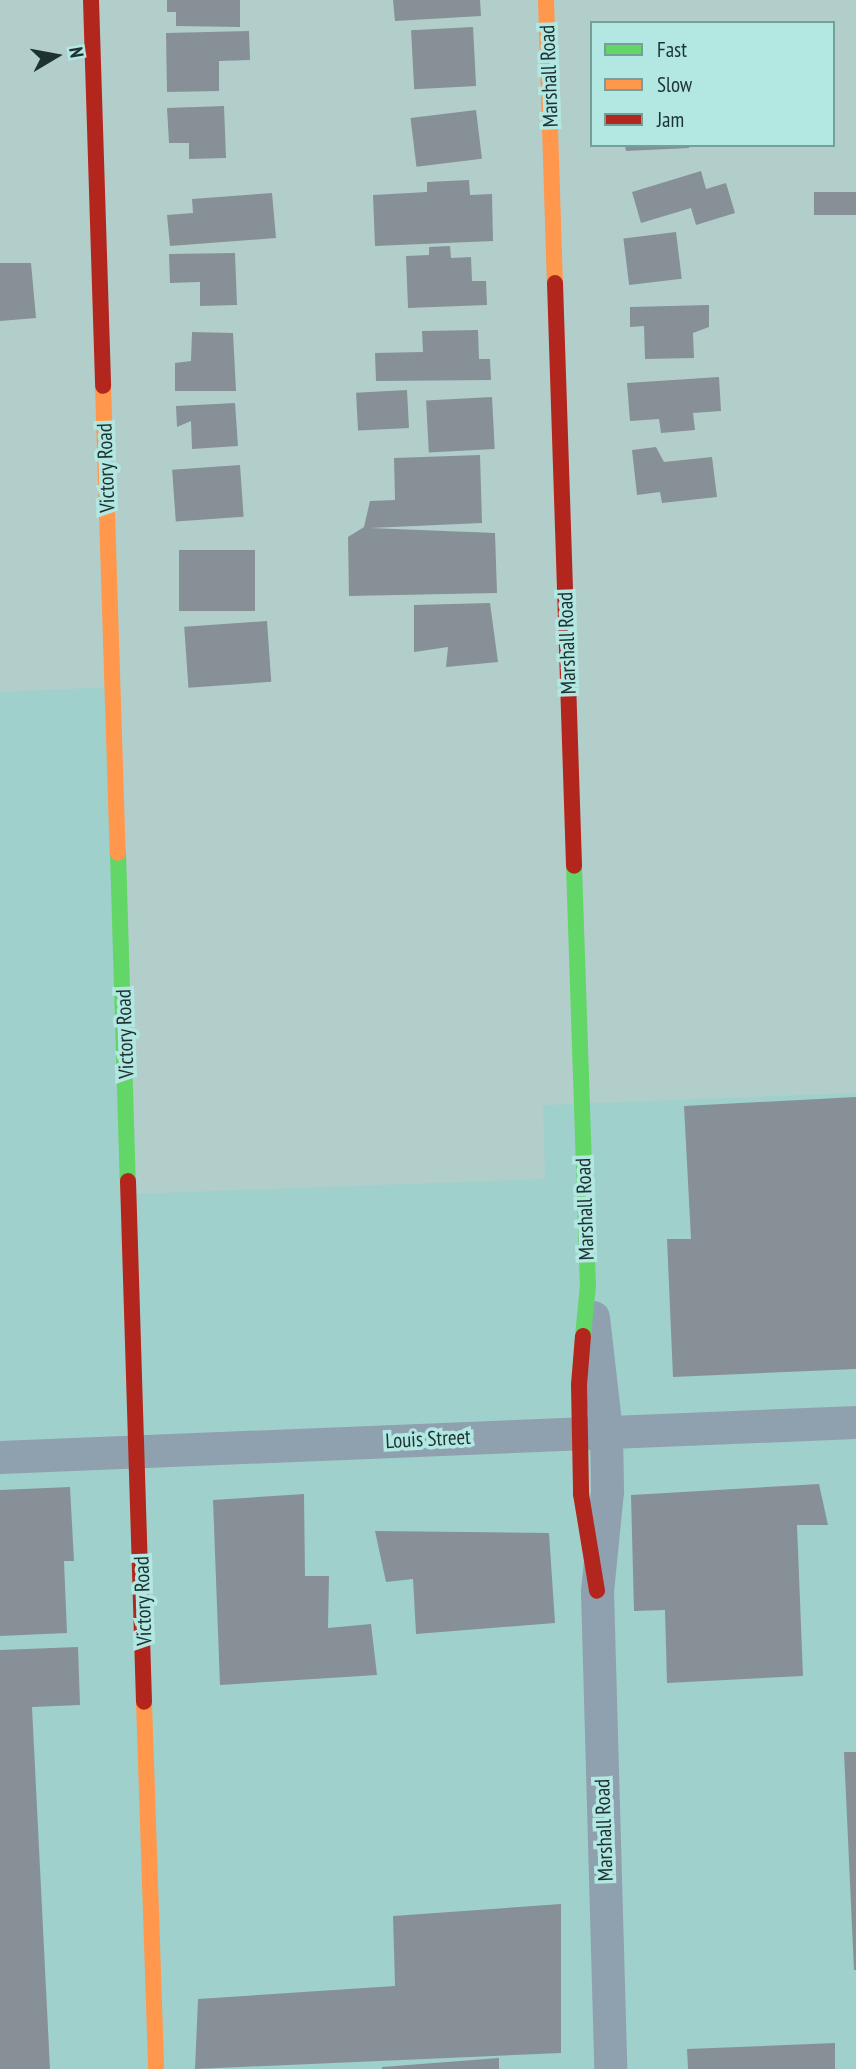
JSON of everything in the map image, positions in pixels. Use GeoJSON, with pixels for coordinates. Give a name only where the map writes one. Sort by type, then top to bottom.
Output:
{"type":"FeatureCollection","features":[{"type":"Feature","properties":{"kind":"street","name":"Victory Road"},"geometry":{"type":"LineString","coordinates":[[91,0],[156,2069]]}},
{"type":"Feature","properties":{"kind":"street","name":"Marshall Road"},"geometry":{"type":"LineString","coordinates":[[546,0],[588,1285],[604,1383],[593,1432],[607,1491],[597,1591],[610,2069]]}},
{"type":"Feature","properties":{"kind":"street","name":"Louis Street"},"geometry":{"type":"LineString","coordinates":[[0,1457],[856,1422]]}},
{"type":"Feature","properties":{"kind":"shaded area"},"geometry":{"type":"Polygon","coordinates":[[[113,687],[130,1194],[545,1179],[543,1105],[856,1093],[856,2069],[0,2069],[0,692],[113,687]]]}},
{"type":"Feature","properties":{"kind":"building"},"geometry":{"type":"Polygon","coordinates":[[[167,0],[240,0],[240,27],[176,26],[176,12],[167,12],[167,0]]]}},
{"type":"Feature","properties":{"kind":"building"},"geometry":{"type":"Polygon","coordinates":[[[393,0],[480,0],[481,16],[395,21],[393,0]]]}},
{"type":"Feature","properties":{"kind":"building"},"geometry":{"type":"Polygon","coordinates":[[[473,27],[476,86],[414,89],[411,30],[473,27]]]}},
{"type":"Feature","properties":{"kind":"building"},"geometry":{"type":"Polygon","coordinates":[[[249,31],[250,60],[219,61],[219,91],[167,92],[166,33],[249,31]]]}},
{"type":"Feature","properties":{"kind":"building"},"geometry":{"type":"Polygon","coordinates":[[[224,106],[226,158],[189,159],[189,143],[169,143],[167,108],[224,106]]]}},
{"type":"Feature","properties":{"kind":"building"},"geometry":{"type":"Polygon","coordinates":[[[476,110],[482,159],[416,167],[410,118],[476,110]]]}},
{"type":"Feature","properties":{"kind":"building"},"geometry":{"type":"Polygon","coordinates":[[[625,147],[689,147],[689,148],[626,151],[625,147]]]}},
{"type":"Feature","properties":{"kind":"building"},"geometry":{"type":"Polygon","coordinates":[[[701,171],[706,189],[726,183],[735,213],[696,225],[691,208],[641,223],[632,192],[701,171]]]}},
{"type":"Feature","properties":{"kind":"building"},"geometry":{"type":"Polygon","coordinates":[[[469,180],[470,195],[492,194],[493,241],[375,246],[373,195],[427,192],[427,182],[469,180]]]}},
{"type":"Feature","properties":{"kind":"building"},"geometry":{"type":"Polygon","coordinates":[[[814,192],[856,192],[856,215],[814,215],[814,192]]]}},
{"type":"Feature","properties":{"kind":"building"},"geometry":{"type":"Polygon","coordinates":[[[272,193],[276,238],[170,246],[167,215],[193,213],[192,199],[272,193]]]}},
{"type":"Feature","properties":{"kind":"building"},"geometry":{"type":"Polygon","coordinates":[[[676,232],[682,279],[629,285],[623,238],[676,232]]]}},
{"type":"Feature","properties":{"kind":"building"},"geometry":{"type":"Polygon","coordinates":[[[450,246],[451,258],[471,257],[472,281],[486,281],[487,305],[408,308],[406,256],[429,255],[429,247],[450,246]]]}},
{"type":"Feature","properties":{"kind":"building"},"geometry":{"type":"Polygon","coordinates":[[[235,253],[237,305],[200,306],[200,282],[170,283],[169,254],[235,253]]]}},
{"type":"Feature","properties":{"kind":"building"},"geometry":{"type":"Polygon","coordinates":[[[0,263],[31,263],[36,318],[0,321],[0,263]]]}},
{"type":"Feature","properties":{"kind":"building"},"geometry":{"type":"Polygon","coordinates":[[[709,305],[709,327],[693,333],[694,358],[645,359],[644,326],[630,327],[630,307],[709,305]]]}},
{"type":"Feature","properties":{"kind":"building"},"geometry":{"type":"Polygon","coordinates":[[[478,330],[479,359],[490,359],[491,380],[376,381],[375,353],[423,352],[422,331],[478,330]]]}},
{"type":"Feature","properties":{"kind":"building"},"geometry":{"type":"Polygon","coordinates":[[[192,332],[233,333],[236,391],[175,391],[175,363],[191,361],[192,332]]]}},
{"type":"Feature","properties":{"kind":"building"},"geometry":{"type":"Polygon","coordinates":[[[719,377],[721,411],[693,413],[695,430],[661,433],[659,419],[630,421],[627,383],[719,377]]]}},
{"type":"Feature","properties":{"kind":"building"},"geometry":{"type":"Polygon","coordinates":[[[407,390],[409,428],[358,431],[356,393],[407,390]]]}},
{"type":"Feature","properties":{"kind":"building"},"geometry":{"type":"Polygon","coordinates":[[[492,397],[495,449],[429,452],[426,400],[492,397]]]}},
{"type":"Feature","properties":{"kind":"building"},"geometry":{"type":"Polygon","coordinates":[[[235,403],[238,446],[192,449],[191,421],[177,427],[176,406],[235,403]]]}},
{"type":"Feature","properties":{"kind":"building"},"geometry":{"type":"Polygon","coordinates":[[[656,447],[664,462],[712,457],[717,497],[662,503],[660,492],[637,495],[632,450],[656,447]]]}},
{"type":"Feature","properties":{"kind":"building"},"geometry":{"type":"Polygon","coordinates":[[[480,455],[482,523],[370,528],[495,533],[497,593],[349,596],[348,537],[364,527],[370,501],[395,500],[394,458],[480,455]]]}},
{"type":"Feature","properties":{"kind":"building"},"geometry":{"type":"Polygon","coordinates":[[[240,465],[244,517],[176,522],[172,470],[240,465]]]}},
{"type":"Feature","properties":{"kind":"building"},"geometry":{"type":"Polygon","coordinates":[[[179,550],[255,550],[255,611],[179,611],[179,550]]]}},
{"type":"Feature","properties":{"kind":"building"},"geometry":{"type":"Polygon","coordinates":[[[490,603],[498,662],[446,667],[448,647],[414,652],[414,605],[490,603]]]}},
{"type":"Feature","properties":{"kind":"building"},"geometry":{"type":"Polygon","coordinates":[[[267,621],[271,682],[188,688],[184,627],[267,621]]]}},
{"type":"Feature","properties":{"kind":"building"},"geometry":{"type":"Polygon","coordinates":[[[856,1097],[856,1369],[673,1377],[667,1239],[691,1239],[684,1106],[856,1097]]]}},
{"type":"Feature","properties":{"kind":"building"},"geometry":{"type":"Polygon","coordinates":[[[819,1484],[828,1525],[797,1525],[803,1676],[667,1683],[665,1610],[634,1611],[631,1495],[819,1484]]]}},
{"type":"Feature","properties":{"kind":"building"},"geometry":{"type":"Polygon","coordinates":[[[70,1487],[74,1561],[64,1561],[67,1633],[0,1636],[0,1490],[70,1487]]]}},
{"type":"Feature","properties":{"kind":"building"},"geometry":{"type":"Polygon","coordinates":[[[304,1494],[305,1576],[329,1576],[328,1628],[371,1624],[377,1675],[220,1685],[213,1500],[304,1494]]]}},
{"type":"Feature","properties":{"kind":"building"},"geometry":{"type":"Polygon","coordinates":[[[375,1531],[549,1533],[555,1623],[416,1634],[413,1579],[386,1582],[375,1531]]]}},
{"type":"Feature","properties":{"kind":"building"},"geometry":{"type":"Polygon","coordinates":[[[78,1647],[80,1705],[32,1707],[50,2069],[0,2069],[0,1650],[78,1647]]]}},
{"type":"Feature","properties":{"kind":"building"},"geometry":{"type":"Polygon","coordinates":[[[844,1752],[856,1752],[856,1970],[854,1970],[844,1752]]]}},
{"type":"Feature","properties":{"kind":"building"},"geometry":{"type":"Polygon","coordinates":[[[561,1904],[561,2053],[195,2069],[198,1999],[395,1986],[393,1916],[561,1904]]]}},
{"type":"Feature","properties":{"kind":"building"},"geometry":{"type":"Polygon","coordinates":[[[835,2043],[835,2069],[688,2069],[687,2049],[835,2043]]]}},
{"type":"Feature","properties":{"kind":"building"},"geometry":{"type":"Polygon","coordinates":[[[499,2058],[499,2069],[382,2069],[382,2067],[499,2058]]]}},
{"type":"Feature","properties":{"kind":"traffic: fast"},"geometry":{"type":"LineString","coordinates":[[118,853],[128,1181]]}},
{"type":"Feature","properties":{"kind":"traffic: fast"},"geometry":{"type":"LineString","coordinates":[[574,866],[588,1285],[583,1336]]}},
{"type":"Feature","properties":{"kind":"traffic: slow"},"geometry":{"type":"LineString","coordinates":[[546,0],[555,283]]}},
{"type":"Feature","properties":{"kind":"traffic: slow"},"geometry":{"type":"LineString","coordinates":[[103,386],[118,853]]}},
{"type":"Feature","properties":{"kind":"traffic: slow"},"geometry":{"type":"LineString","coordinates":[[144,1702],[156,2069]]}},
{"type":"Feature","properties":{"kind":"traffic: jam"},"geometry":{"type":"LineString","coordinates":[[91,0],[103,386]]}},
{"type":"Feature","properties":{"kind":"traffic: jam"},"geometry":{"type":"LineString","coordinates":[[555,283],[574,866]]}},
{"type":"Feature","properties":{"kind":"traffic: jam"},"geometry":{"type":"LineString","coordinates":[[128,1181],[144,1702]]}},
{"type":"Feature","properties":{"kind":"traffic: jam"},"geometry":{"type":"LineString","coordinates":[[583,1336],[579,1385],[581,1494],[597,1591]]}}]}
